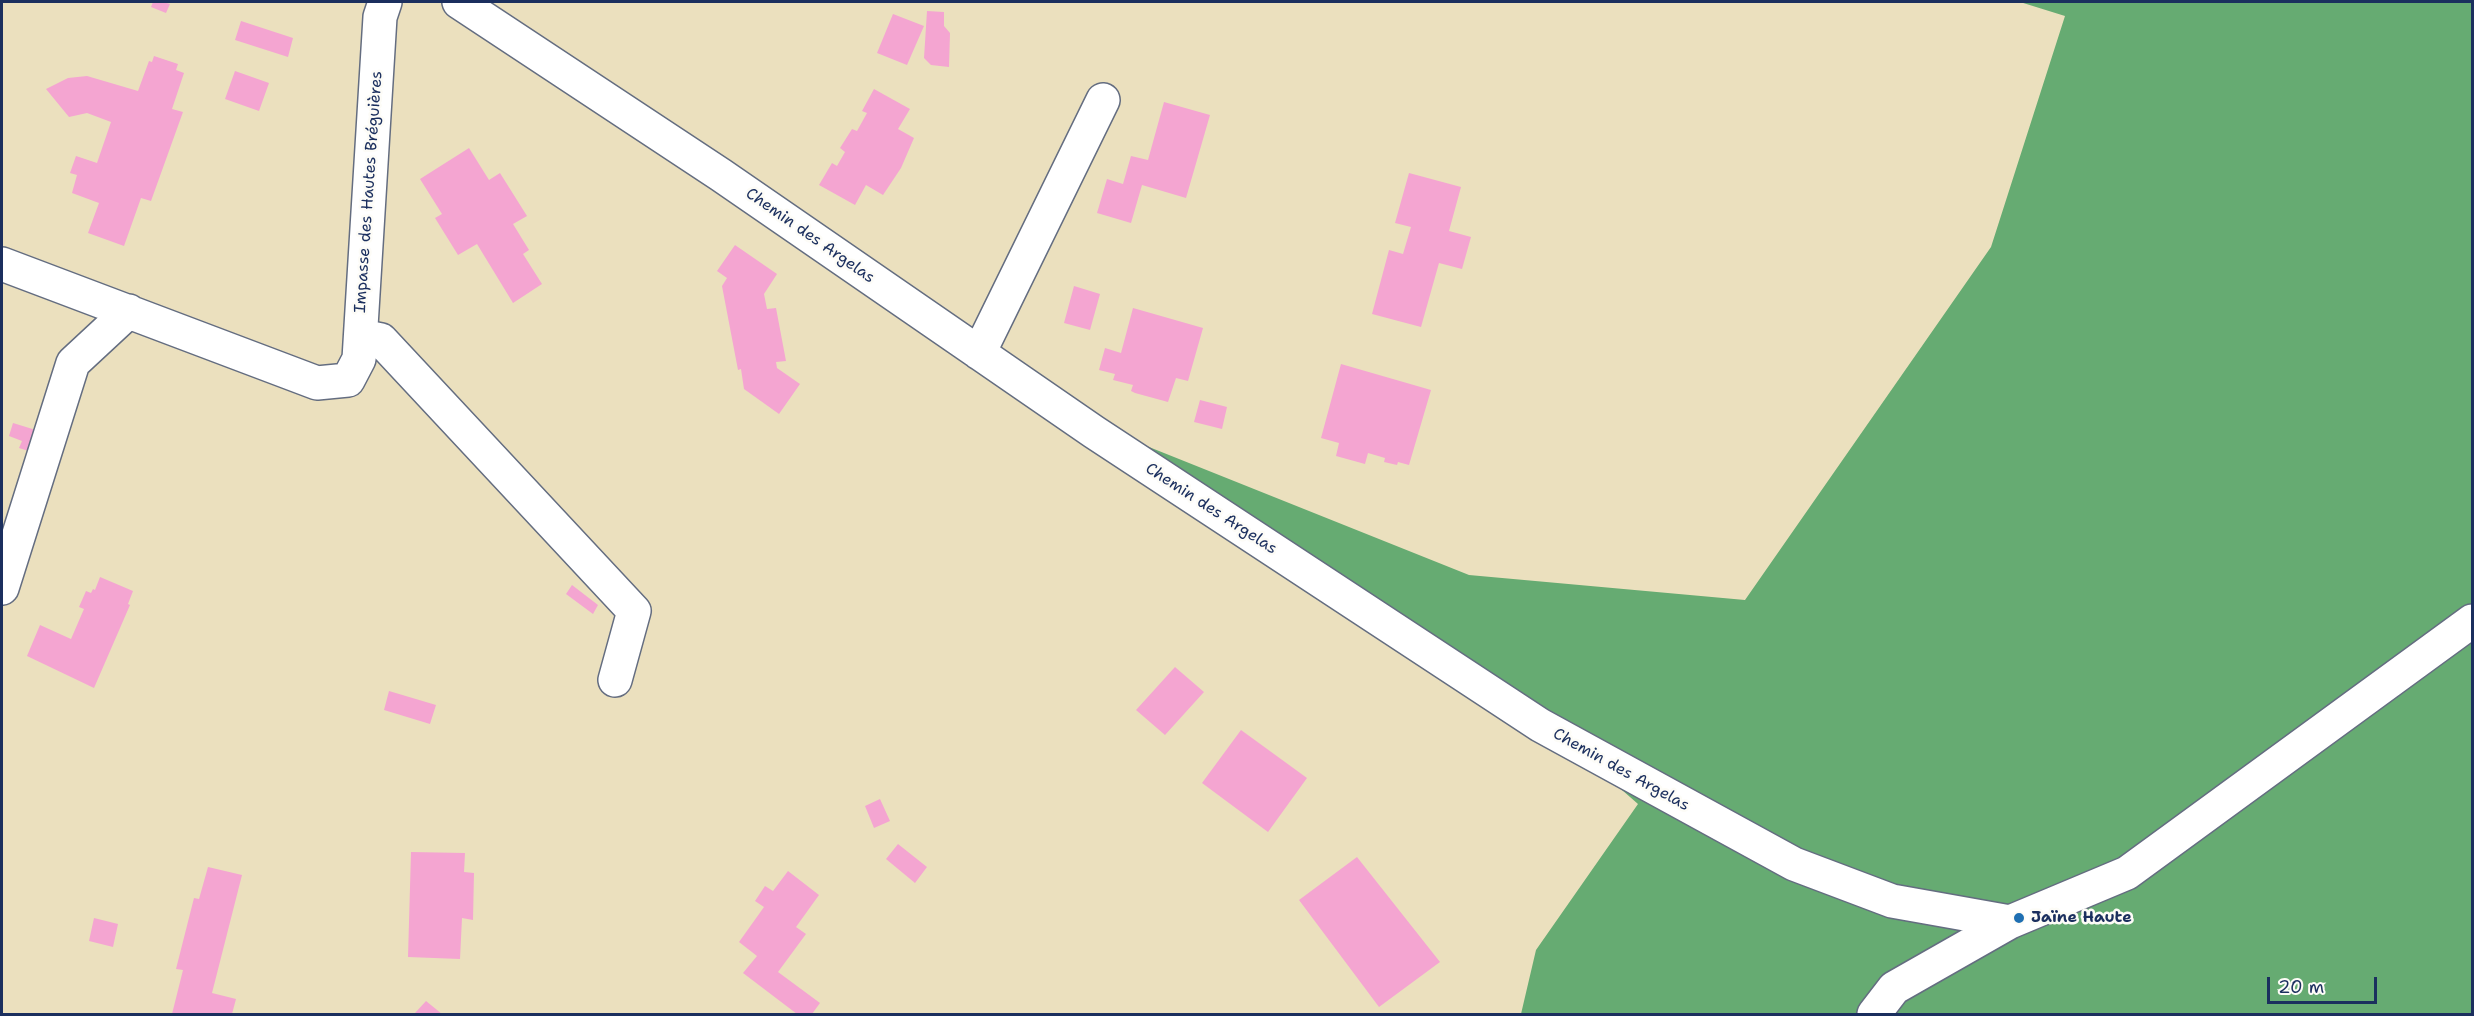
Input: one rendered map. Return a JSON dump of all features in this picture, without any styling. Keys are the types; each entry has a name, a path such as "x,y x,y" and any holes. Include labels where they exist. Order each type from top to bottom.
{"street":[{"name":"Impasse des Hautes Bréguières","path":"129,311 317,383 348,380 359,359 380,17 385,2"},
{"name":"Chemin des Argelas","path":"459,2 721,175 1094,432 1540,725 1794,864 1892,901 2010,922"},
{"path":"979,352 1103,100"},
{"path":"2,264 129,311 73,363 2,588"},
{"path":"360,336 381,340 634,611 615,680"},
{"path":"1874,1014 1894,988 2010,922 2127,873 2472,621"}],"green space":[{"path":"2020,2 2472,2 2472,1014 1521,1014 1536,950 1638,804 1542,720 1039,403 1469,575 1745,600 1991,247 2065,16"}],"building":[{"path":"153,2 170,4 166,13 151,7"},
{"path":"927,11 944,12 944,26 950,33 949,67 931,65 924,58"},
{"path":"893,14 924,26 907,65 877,53"},
{"path":"241,21 293,38 288,57 235,40"},
{"path":"154,56 178,64 176,70 184,73 172,109 183,112 151,201 141,198 124,246 88,233 99,203 72,193 77,175 70,173 76,156 97,163 111,122 87,113 69,117 46,89 68,78 87,76 138,91 149,61 152,62"},
{"path":"235,71 269,83 259,111 225,99"},
{"path":"874,89 910,109 898,129 914,138 901,168 883,195 866,185 855,205 819,185 832,163 837,166 845,152 840,148 852,129 857,131 867,113 862,111"},
{"path":"1164,102 1210,115 1186,198 1142,185 1131,223 1097,213 1107,179 1123,184 1131,156 1148,160"},
{"path":"469,148 489,180 500,173 527,216 513,224 529,250 523,254 542,284 513,303 477,244 458,255 435,218 442,214 420,179"},
{"path":"1409,173 1461,187 1449,231 1471,237 1462,269 1439,263 1421,327 1372,314 1389,250 1403,254 1411,227 1395,223"},
{"path":"735,245 777,274 764,294 767,309 776,308 786,361 776,362 777,368 800,384 779,414 744,389 741,369 738,370 722,286 727,278 717,271"},
{"path":"1074,286 1100,294 1090,330 1064,323"},
{"path":"1133,308 1203,328 1188,381 1176,378 1168,402 1135,393 1131,391 1133,385 1113,380 1115,374 1099,370 1105,348 1121,353"},
{"path":"1341,364 1431,390 1409,465 1384,462 1385,458 1368,453 1365,464 1336,456 1339,443 1321,438"},
{"path":"1200,400 1227,407 1222,429 1194,422"},
{"path":"13,423 39,431 32,452 19,448 22,441 9,436"},
{"path":"100,577 133,591 128,604 130,605 94,688 27,656 40,625 71,639 84,609 79,607 86,591 91,593 93,589 95,590"},
{"path":"572,585 598,605 593,614 566,594"},
{"path":"1175,667 1204,692 1165,735 1136,710"},
{"path":"389,691 436,705 430,724 384,710"},
{"path":"1241,730 1307,778 1268,832 1202,783"},
{"path":"880,799 890,821 874,828 865,806"},
{"path":"898,844 927,867 915,883 886,859"},
{"path":"411,852 465,853 464,872 474,873 473,920 462,918 460,959 408,957"},
{"path":"1357,857 1440,962 1379,1007 1299,900"},
{"path":"208,867 242,875 212,993 236,999 232,1014 172,1014 183,970 176,969 194,898 199,899"},
{"path":"788,871 819,895 796,927 806,934 778,972 820,1003 812,1014 797,1014 743,973 757,956 739,942 764,907 755,901 765,886 773,891"},
{"path":"94,918 118,924 113,947 89,941"},
{"path":"426,1001 442,1014 415,1013"}],"place":[{"name":"Jaïne Haute","path":"2019,918"}]}
